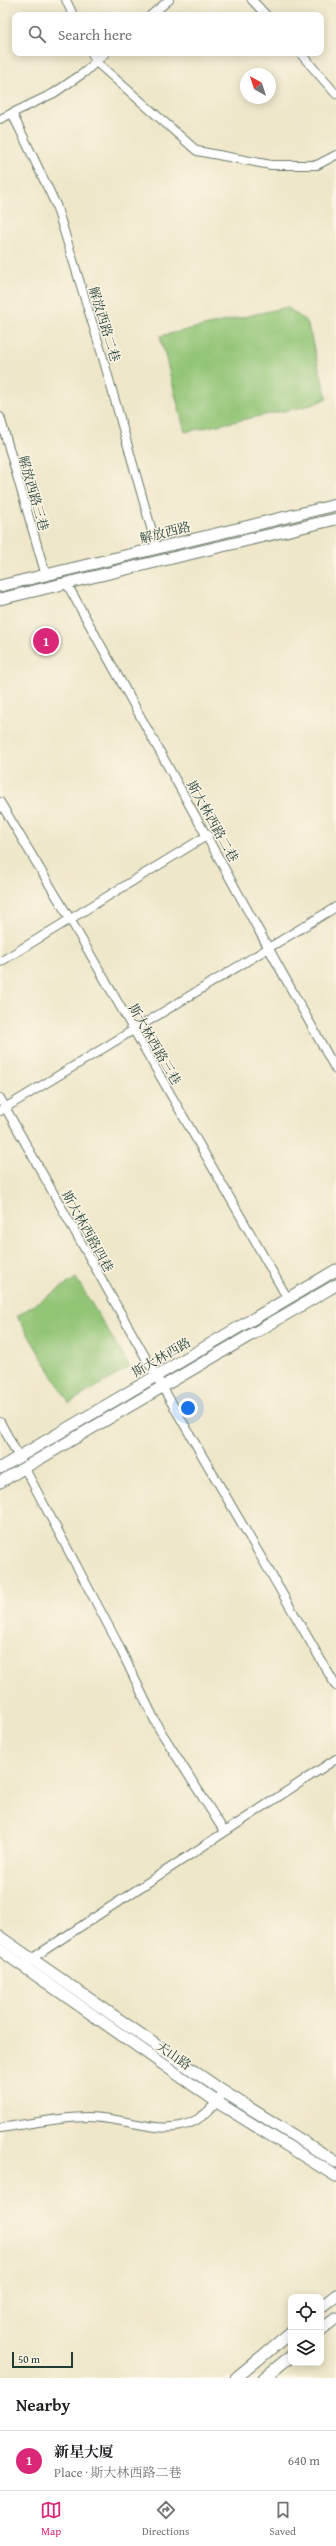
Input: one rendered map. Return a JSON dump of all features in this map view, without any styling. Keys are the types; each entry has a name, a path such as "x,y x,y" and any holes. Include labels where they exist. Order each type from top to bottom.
{"main road":[{"name":"解放西路","path":"0,586 157,549 336,504"},
{"name":"解放西路","path":"0,599 336,519"},
{"name":"斯大林西路","path":"159,1381 336,1270"},
{"name":"斯大林西路","path":"0,1482 21,1462 159,1381 336,1284"},
{"name":"斯大林西路","path":"0,1468 21,1462"},
{"name":"天山路","path":"0,1937 224,2092 336,2162"},
{"name":"天山路","path":"0,1950 217,2102 336,2176"},
{"path":"324,2304 336,2294"},
{"path":"324,2328 336,2318"},
{"path":"236,2378 288,2335"},
{"path":"264,2378 288,2358"}],"street":[{"path":"66,0 72,12"},
{"path":"155,12 169,0"},
{"path":"252,0 263,12"},
{"path":"303,56 336,94"},
{"path":"0,119 54,93 85,72 93,57 197,151 271,165 316,165 336,156"},
{"name":"解放西路二巷","path":"12,113 56,205 101,351 157,549"},
{"name":"解放西路三巷","path":"0,417 46,576"},
{"name":"斯大林西路二巷","path":"67,584 208,835 268,948 336,1070"},
{"name":"斯大林西路三巷","path":"0,802 70,919 288,1299"},
{"path":"0,962 208,835"},
{"path":"3,1110 134,1032 336,907"},
{"name":"斯大林西路四巷","path":"0,1098 3,1110 336,1686"},
{"path":"0,1422 116,1640 158,1727 224,1831"},
{"path":"24,1967 30,1958 336,1759"},
{"path":"0,2128 87,2117 115,2119 160,2129 173,2128 192,2122 217,2102 224,2092"}],"green space":[{"path":"287,307 307,322 327,398 312,405 185,432 160,336"},
{"path":"76,1278 130,1367 69,1403 17,1316"}],"place":[{"name":"新星大厦","path":"46,641"}]}
